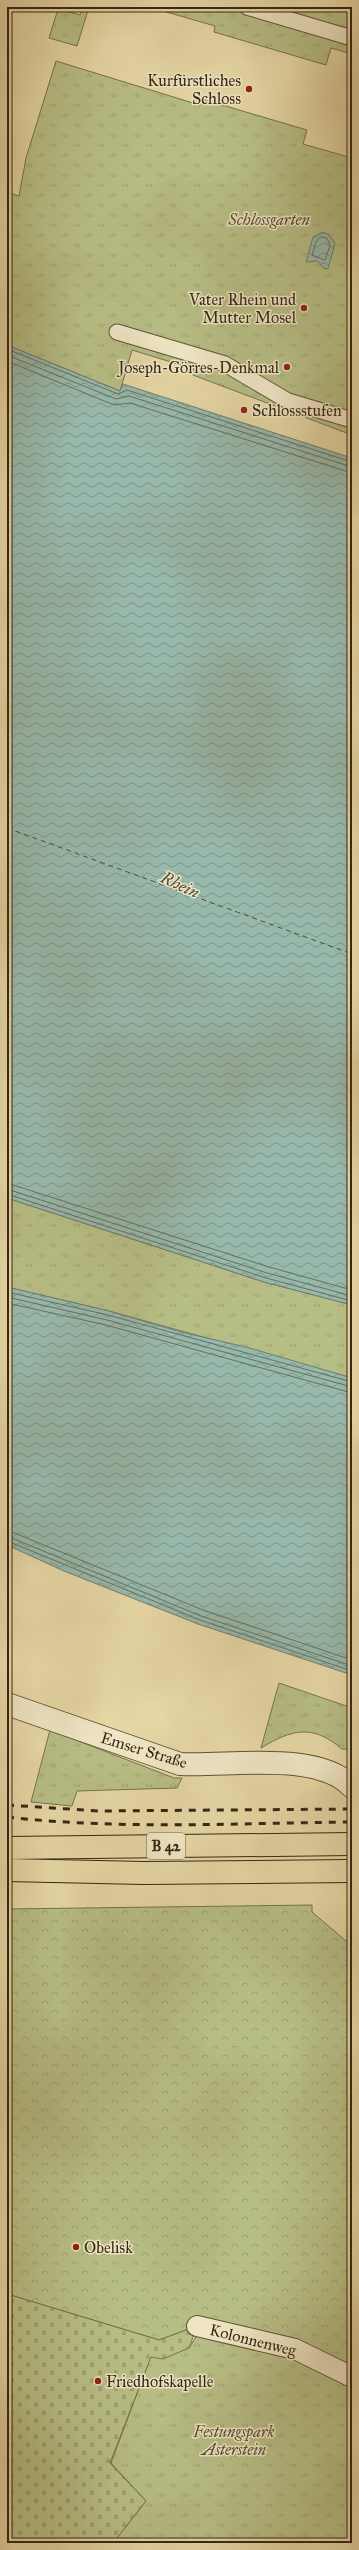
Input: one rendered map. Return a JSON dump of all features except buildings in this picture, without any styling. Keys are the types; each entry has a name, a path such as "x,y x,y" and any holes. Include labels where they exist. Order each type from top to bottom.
{"highway":[{"name":"B 42","path":"7,1848 352,1844"},
{"name":"B 42","path":"7,1870 112,1873 352,1871"}],"street":[{"path":"247,7 352,38"},
{"path":"117,332 225,364 288,401 352,420"},
{"name":"Emser Straße","path":"7,1704 180,1764 210,1766 282,1763 312,1766 330,1771 352,1787"},
{"name":"Kolonnenweg","path":"197,2326 295,2349 352,2377"}],"green space":[{"path":"83,7 89,7 77,46 49,38 58,9 80,15"},
{"path":"149,7 352,7 352,54 331,48 326,65 214,32 215,26"},
{"name":"Schlossgarten","path":"56,61 193,103 195,97 307,130 303,144 352,158 352,435 193,375 194,369 132,350 120,391 7,345 7,192 19,196 26,158"},
{"path":"7,1198 264,1282 352,1305 352,1378 109,1311 7,1287"},
{"path":"279,1683 352,1708 352,1749 342,1749 321,1736 302,1732 293,1733 261,1748"},
{"path":"50,1730 174,1778 182,1778 177,1788 77,1791 72,1806 31,1802"},
{"path":"312,1905 312,1912 352,1946 352,2366 344,2362 295,2349 197,2326 159,2340 7,2294 7,1909"},
{"path":"7,2294 159,2340 197,2326 189,2348 163,2359 151,2357 110,2463 146,2501 113,2543 7,2543"},
{"name":"Festungspark Asterstein","path":"201,2329 352,2377 352,2543 113,2543 146,2501 111,2463 151,2356 189,2348"}],"water":[{"path":"323,232 329,235 335,243 328,269 323,268 318,261 306,262 313,237"},
{"name":"Rhein","path":"7,345 120,391 123,384 352,458 352,1305 264,1282 7,1198"},
{"path":"7,1287 109,1311 181,1332 246,1347 352,1378 352,1675 198,1624 64,1571 7,1545"}],"ferry route":[{"path":"7,828 352,954"}],"railway":[{"path":"7,1805 99,1811 352,1809"},
{"path":"7,1817 50,1821 136,1825 352,1822"}],"place":[{"name":"Kurfürstliches Schloss","path":"249,89"},
{"name":"Vater Rhein und Mutter Mosel","path":"304,308"},
{"name":"Joseph-Görres-Denkmal","path":"287,367"},
{"name":"Schlossstufen","path":"244,410"},
{"name":"Obelisk","path":"76,2247"},
{"name":"Friedhofskapelle","path":"98,2381"}]}
